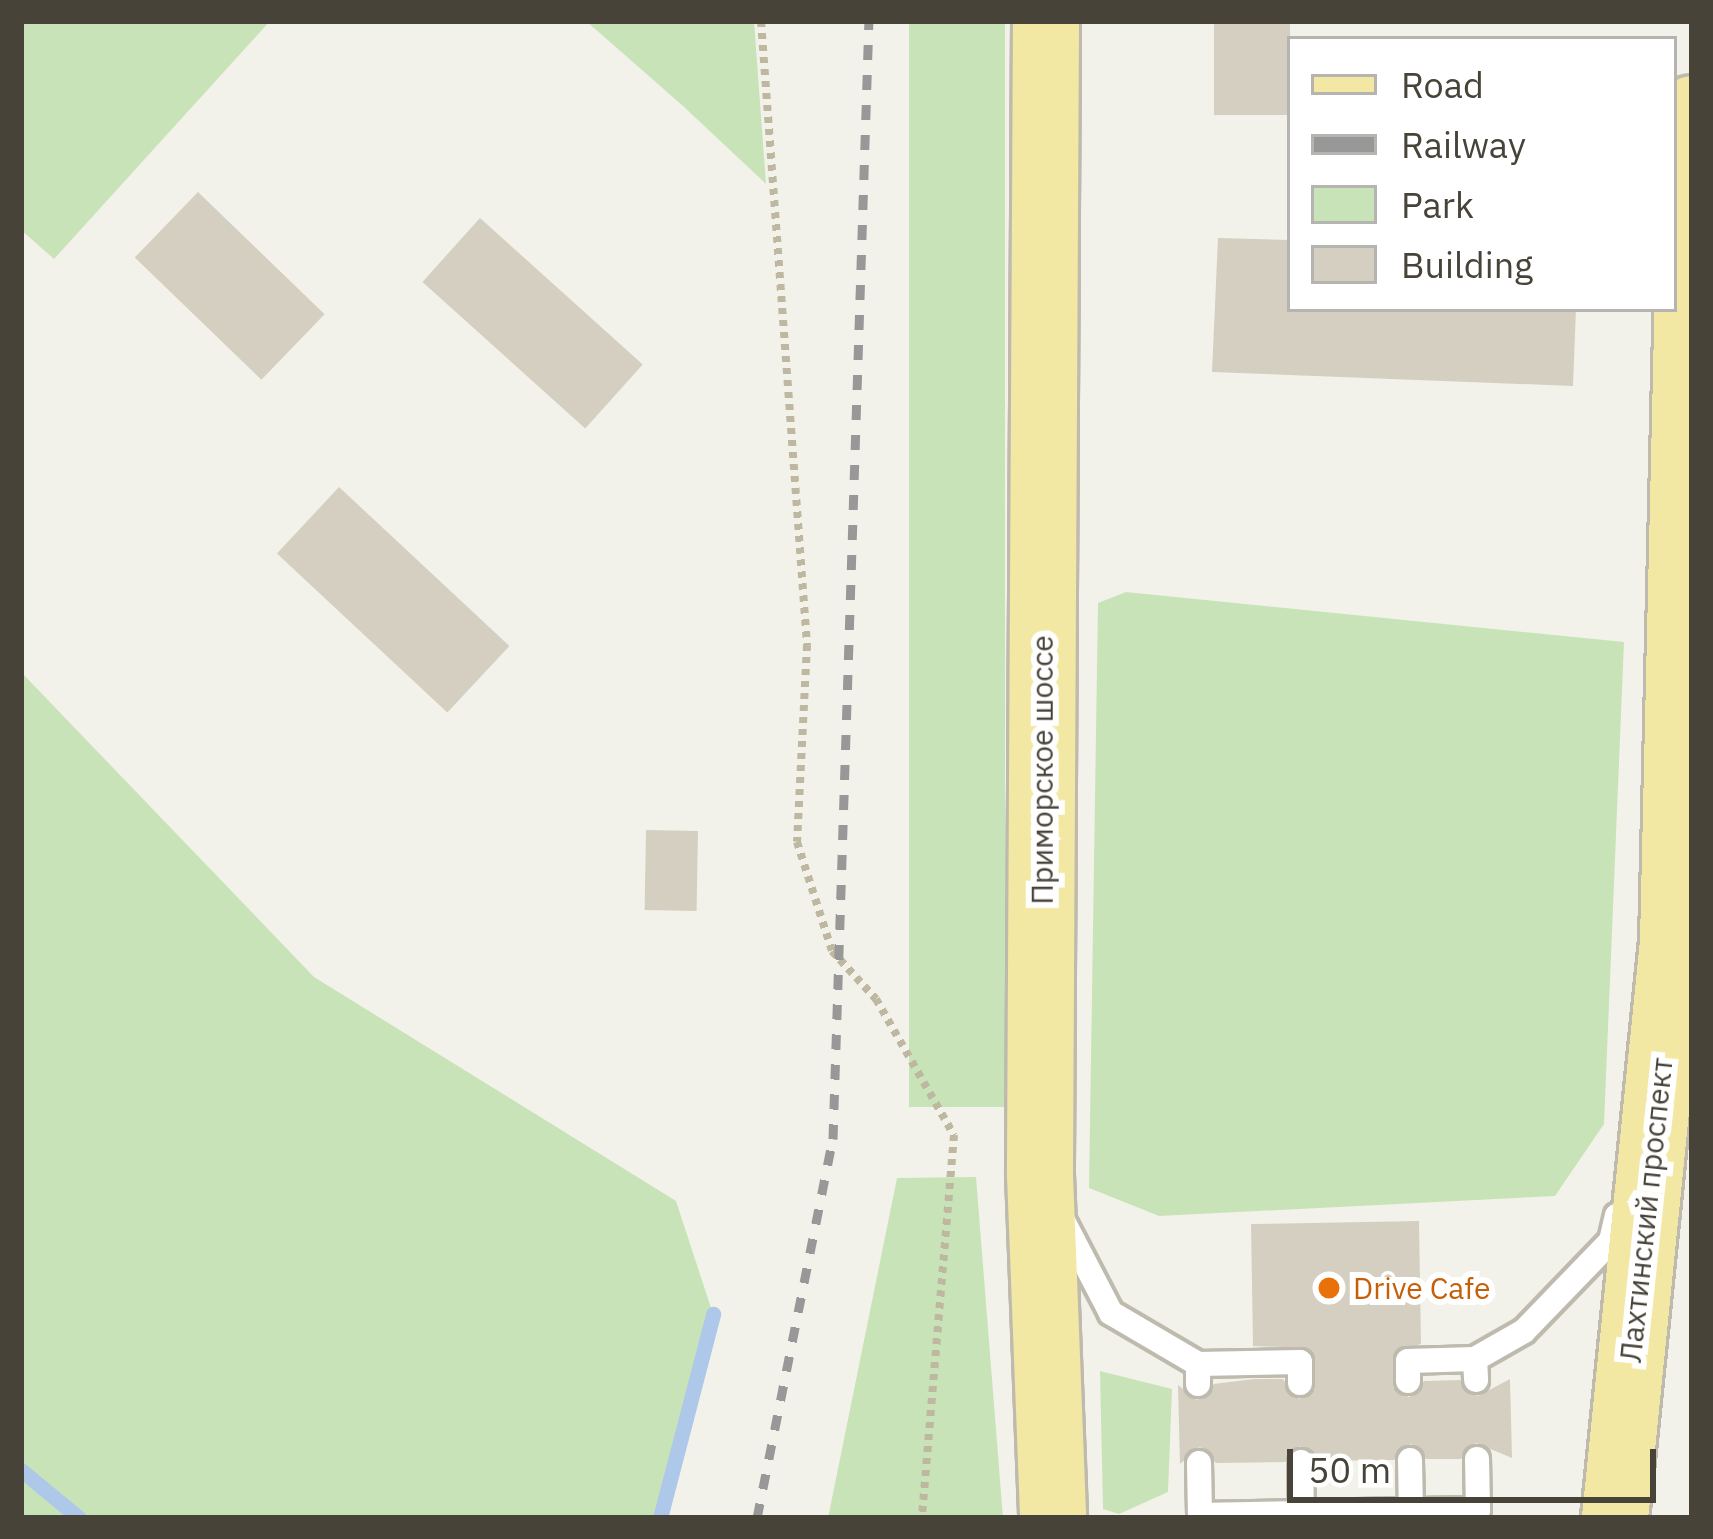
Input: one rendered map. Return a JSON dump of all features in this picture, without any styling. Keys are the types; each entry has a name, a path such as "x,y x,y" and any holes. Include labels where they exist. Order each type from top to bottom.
{"main road":[{"name":"Приморское шоссе","path":"1046,21 1040,1175 1053,1518"},
{"name":"Лахтинский проспект","path":"1616,1518 1673,942 1692,110"}],"lane":[{"path":"1408,1381 1408,1360 1476,1370 1524,1331 1611,1241 1673,942"},
{"path":"1040,1175 1111,1313 1198,1374 1300,1362 1300,1383"},
{"path":"1199,1463 1193,1516 1481,1514 1477,1459"},
{"path":"1410,1460 1411,1511"},
{"path":"1301,1462 1302,1513"}],"path":[{"path":"761,21 806,622 797,842 832,951 876,1000 954,1135 922,1518"}],"green space":[{"path":"21,21 270,21 54,259 21,230"},
{"path":"586,21 754,21 766,184 683,106"},
{"path":"909,21 1005,21 1005,1107 909,1107"},
{"path":"1126,592 1624,642 1604,1124 1555,1196 1159,1216 1089,1188 1098,603"},
{"path":"21,672 314,977 676,1201 713,1314 660,1518 21,1518"},
{"path":"976,1177 1003,1518 828,1518 897,1178"},
{"path":"1100,1371 1172,1389 1168,1492 1119,1514 1103,1509"}],"building":[{"path":"1214,21 1290,21 1287,115 1214,115"},
{"path":"198,192 325,314 261,380 135,257"},
{"path":"480,218 643,365 585,428 422,282"},
{"path":"1218,238 1287,240 1287,312 1576,312 1573,386 1212,372"},
{"path":"339,487 509,646 447,712 277,554"},
{"path":"646,830 698,831 697,911 645,910"},
{"path":"1419,1221 1421,1344 1394,1352 1393,1388 1409,1397 1424,1381 1460,1380 1478,1396 1510,1379 1512,1458 1476,1443 1461,1459 1426,1459 1411,1444 1394,1460 1317,1461 1300,1446 1285,1462 1216,1463 1200,1447 1180,1464 1178,1385 1197,1400 1214,1384 1254,1379 1283,1379 1299,1399 1315,1390 1309,1348 1253,1346 1251,1224"}],"waterway":[{"path":"660,1518 713,1314"},
{"path":"21,1470 79,1518"}],"railway":[{"path":"757,1518 833,1139 869,21"}],"place":[{"name":"Drive Cafe","path":"1329,1288"}]}
